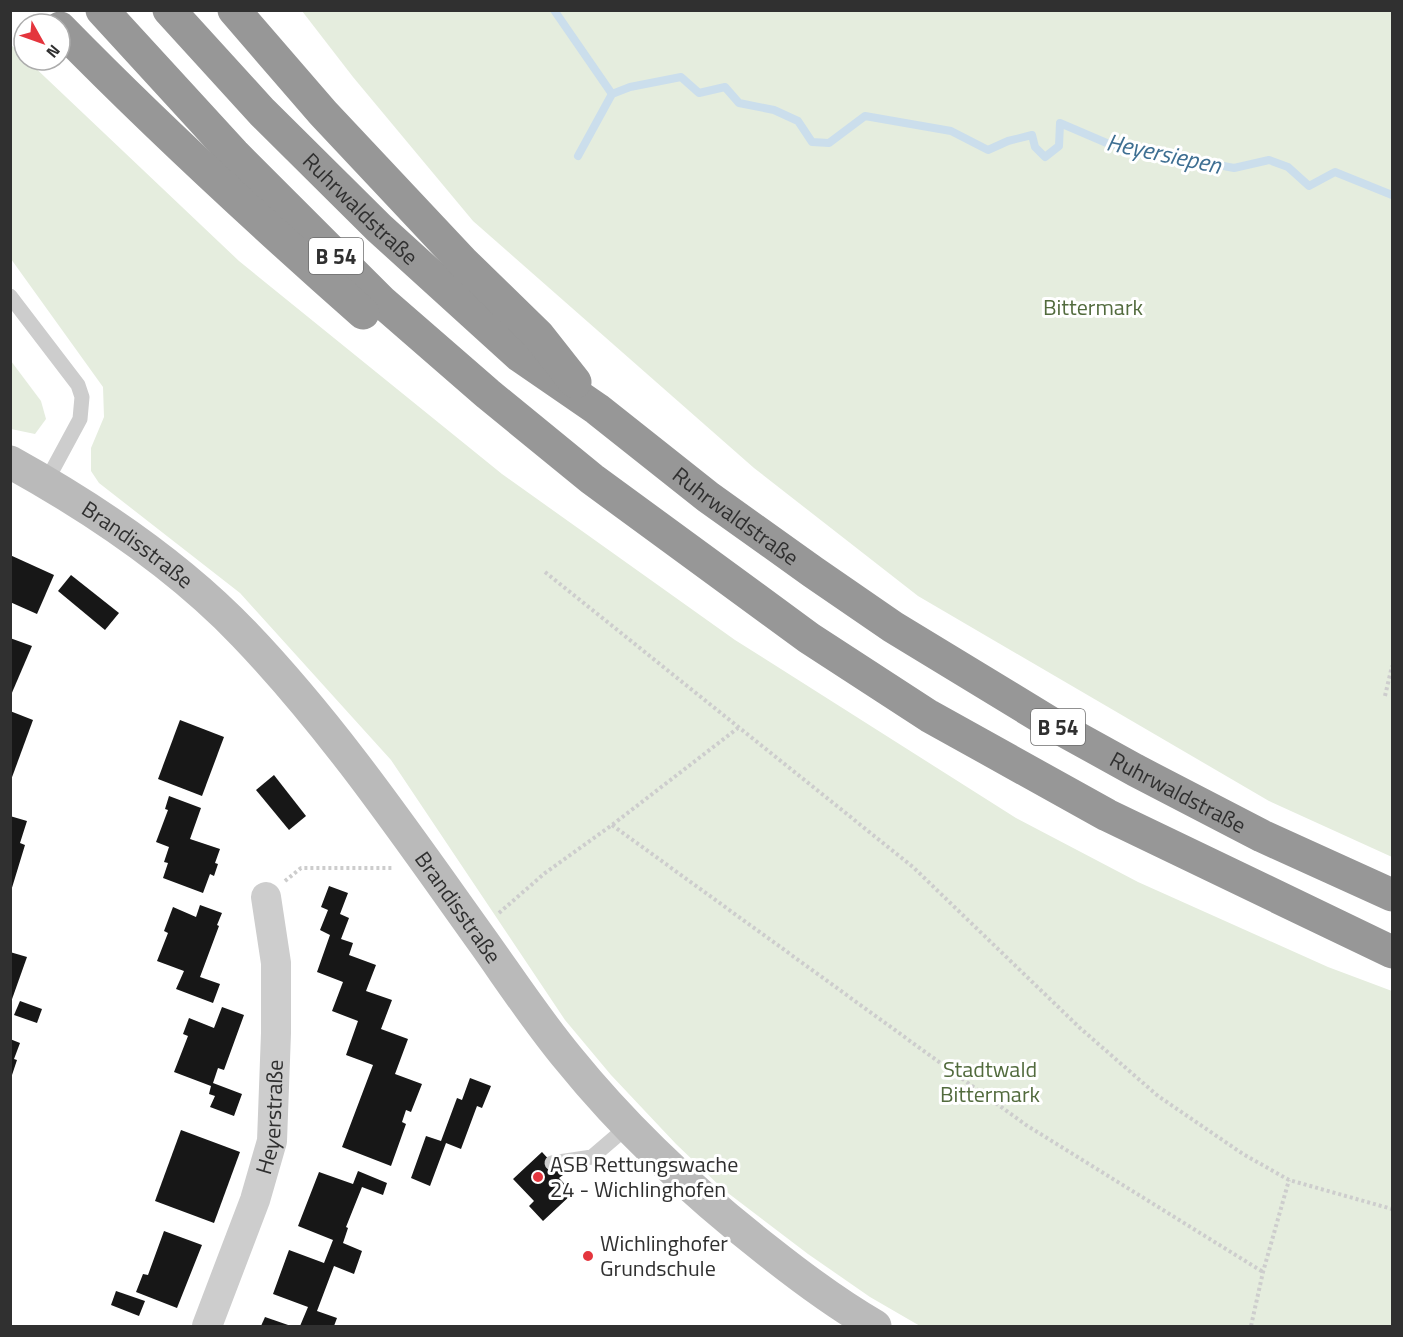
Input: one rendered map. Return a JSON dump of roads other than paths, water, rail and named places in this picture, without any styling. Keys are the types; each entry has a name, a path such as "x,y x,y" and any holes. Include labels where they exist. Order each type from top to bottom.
{"highway":[{"name":"B 54","path":"102,10 234,154 381,302 592,479 809,638 929,716 1107,815 1392,952"},
{"name":"Ruhrwaldstraße","path":"170,10 262,111 378,228 520,356 597,409 708,497 893,627 1059,728 1262,836 1392,895"},
{"path":"234,10 323,113 455,254 538,335 597,409"},
{"path":"72,40 210,175 477,413 592,479"}],"street":[{"name":"Brandisstraße","path":"10,462 107,521 191,585 243,632 304,699 422,857 566,1057 627,1127 737,1227 799,1275 875,1326"},
{"name":"Heyerstraße","path":"207,1326 255,1200 272,1142 276,963 266,897"}],"lane":[{"path":"10,296 78,385 82,397 83,407 80,419 46,482"},
{"path":"552,1163 592,1157 627,1127"}],"waterway":[{"name":"Heyersiepen","path":"554,10 612,94"},
{"name":"Heyersiepen","path":"578,156 612,94 630,87 681,77 699,93 725,87 739,103 774,110 798,121 812,142 829,143 865,116 951,131 988,150 1008,141 1032,135 1035,147 1045,157 1059,146 1060,123 1109,144 1234,168 1269,160 1288,167 1309,186 1335,172 1392,195"}],"place":[{"name":"ASB Rettungswache 24 - Wichlinghofen","path":"538,1177"},
{"name":"Wichlinghofer Grundschule","path":"588,1256"}],"park label":[{"name":"Bittermark","path":"1093,307"},
{"name":"Stadtwald Bittermark","path":"990,1082"}]}
